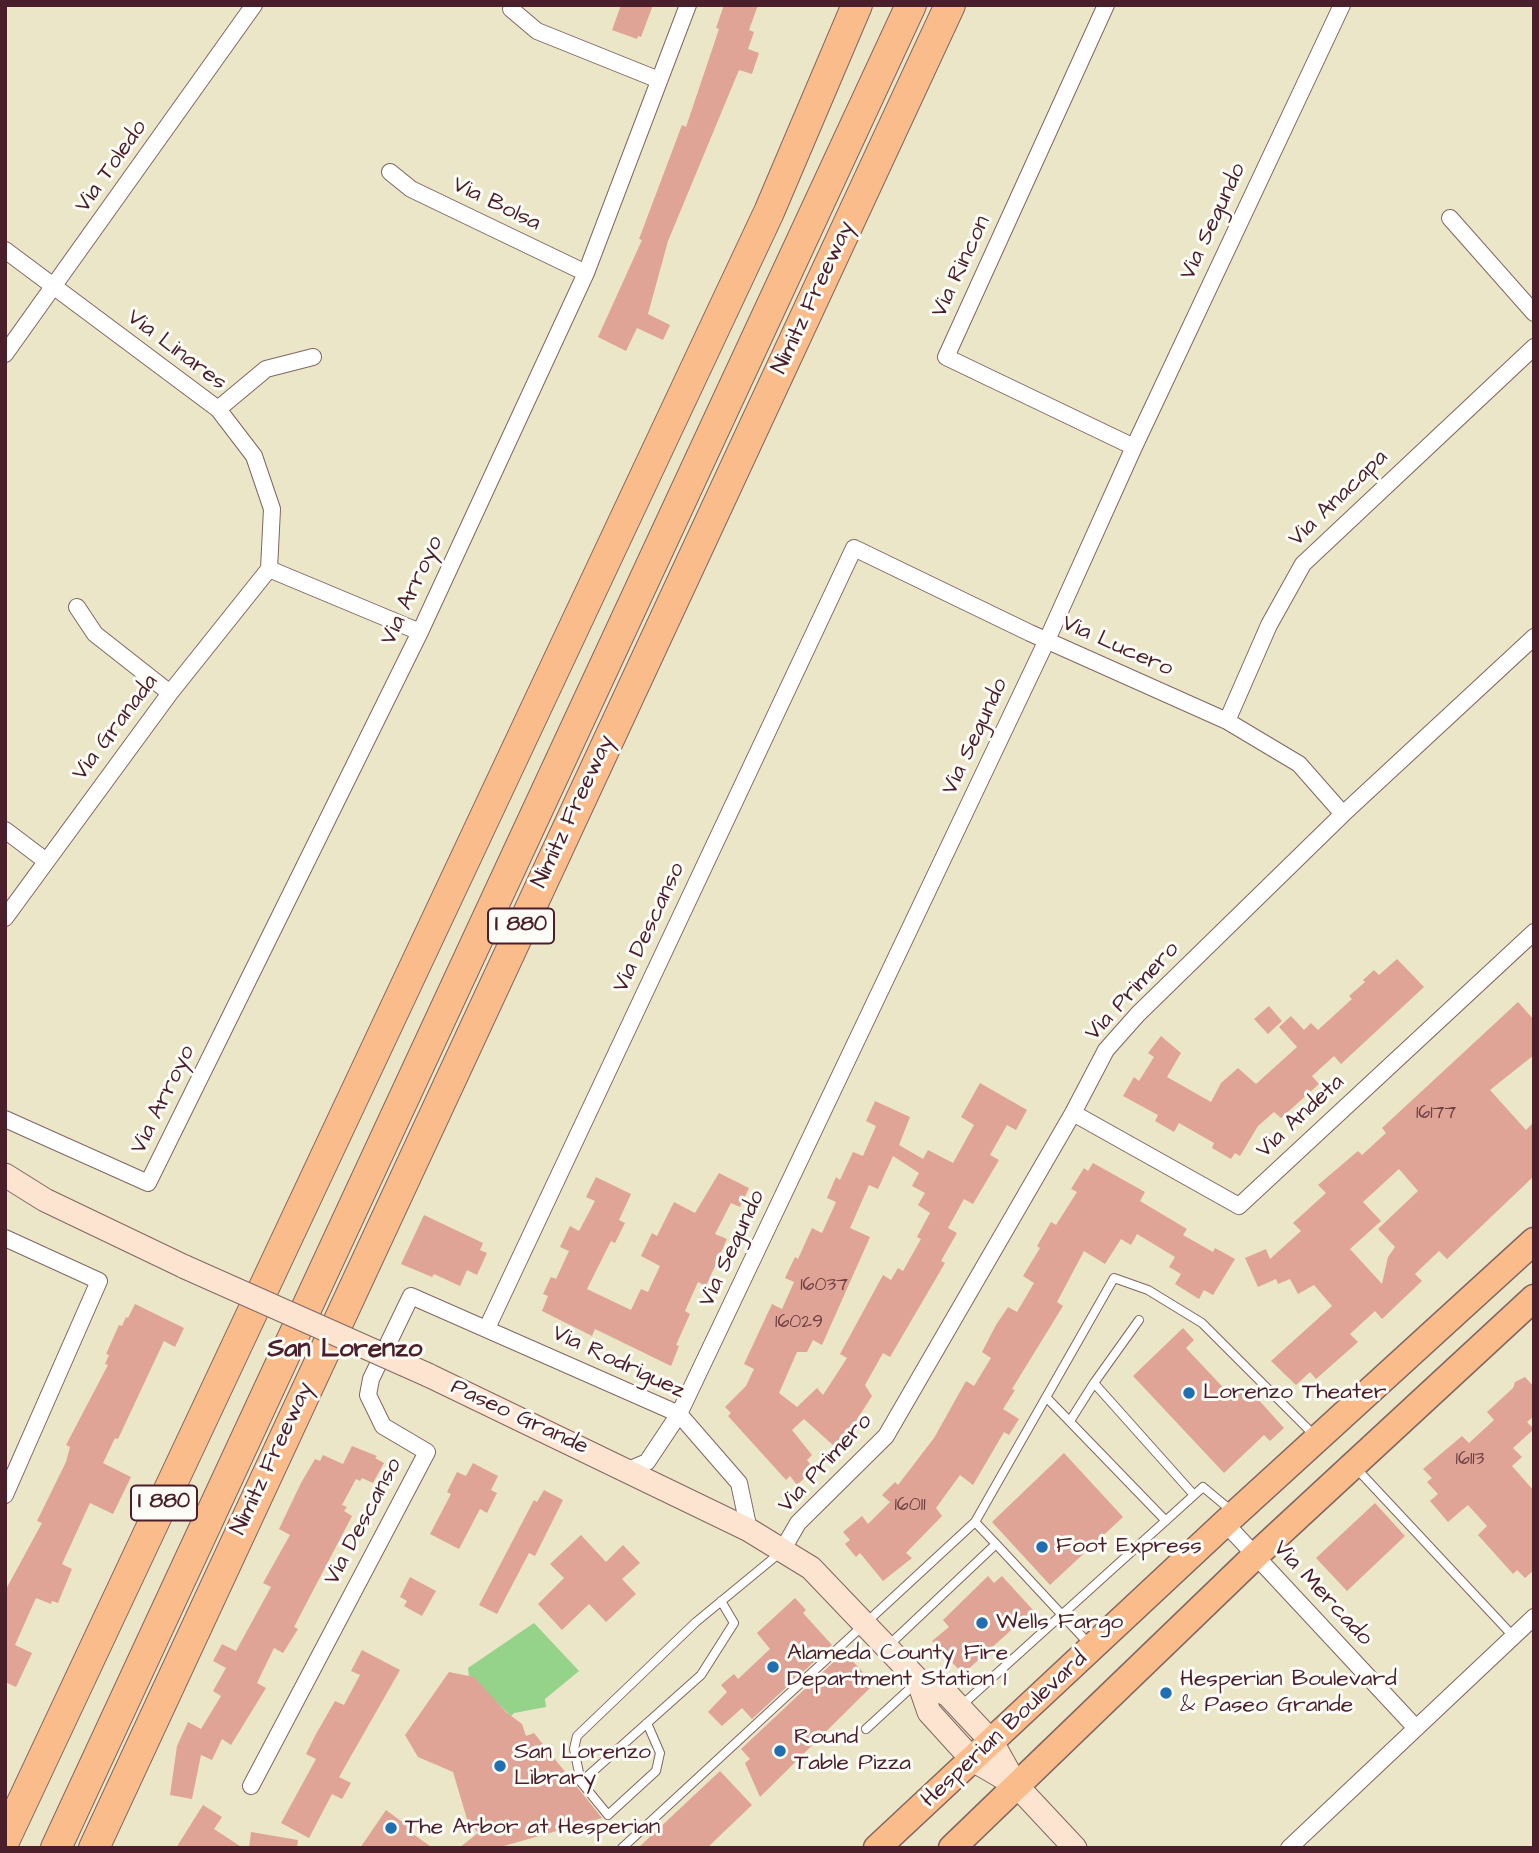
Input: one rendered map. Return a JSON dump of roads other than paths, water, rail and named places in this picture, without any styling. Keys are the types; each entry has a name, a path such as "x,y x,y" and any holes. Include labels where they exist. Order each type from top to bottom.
{"highway":[{"name":"I 880","path":"5,1839 763,225 857,5"},
{"name":"I 880","path":"56,1848 911,5"},
{"name":"Nimitz Freeway","path":"94,1848 950,5"}],"main road":[{"name":"Hesperian Boulevard","path":"877,1848 1230,1518 1534,1241"},
{"name":"Hesperian Boulevard","path":"952,1848 1255,1556 1534,1298"}],"street":[{"name":"Via Toledo","path":"5,354 54,289 254,5"},
{"name":"Via Arroyo","path":"5,1119 148,1183 420,632 586,273 688,5"},
{"name":"Via Rincon","path":"1106,5 946,357 1134,447"},
{"name":"Via Segundo","path":"628,1470 647,1462 679,1414 1048,640 1134,447 1342,5"},
{"path":"511,9 537,30 659,80"},
{"name":"Via Bolsa","path":"390,172 411,189 586,273"},
{"path":"1450,218 1534,313"},
{"name":"Via Linares","path":"5,250 218,409 254,456 272,509 269,569"},
{"name":"Via Anacapa","path":"1227,721 1269,625 1303,564 1534,347"},
{"path":"218,409 266,369 313,357"},
{"name":"Via Lucero","path":"854,548 1227,721 1299,764 1343,814"},
{"name":"Via Descanso","path":"487,1328 854,548"},
{"path":"269,569 420,632"},
{"name":"Via Granada","path":"5,918 170,693 269,569"},
{"path":"77,607 95,634 170,693"},
{"name":"Via Primero","path":"783,1549 798,1523 886,1436 1073,1113 1106,1050 1138,1014 1343,814 1534,637"},
{"path":"5,830 46,861"},
{"name":"Via Andeta","path":"1073,1113 1239,1206 1534,932"},
{"name":"Paseo Grande","path":"5,1175 45,1200 185,1267 428,1375 628,1470 783,1549 811,1568 918,1681 948,1695 960,1707 983,1751"},
{"path":"5,1238 99,1281 5,1495"},
{"name":"Via Descanso","path":"251,1786 427,1452 383,1426 368,1395 372,1379 411,1296"},
{"name":"Via Rodriguez","path":"411,1296 679,1414 739,1483 749,1530"},
{"name":"Via Mercado","path":"1230,1518 1255,1556 1415,1727"},
{"path":"1289,1848 1534,1618"},
{"name":"Paseo Grande","path":"918,1681 929,1712 983,1751 1075,1848"}],"lane":[{"path":"622,1848 975,1522 1114,1278 1148,1290 1202,1323 1318,1439"},
{"path":"1070,1421 1139,1320"},
{"path":"1094,1383 1194,1495"},
{"path":"1045,1398 1166,1521"},
{"path":"1353,1465 1513,1636"},
{"path":"960,1707 1203,1486 1230,1518"},
{"path":"975,1522 1094,1648"},
{"path":"887,1647 996,1544"},
{"path":"647,1723 660,1753 656,1771 608,1815 581,1782 574,1749 578,1737 721,1601 783,1549"},
{"path":"581,1782 701,1675 734,1623 721,1601"},
{"path":"866,1729 918,1681"}],"place":[{"name":"Lorenzo Theater","path":"1189,1393"},
{"name":"Foot Express","path":"1042,1547"},
{"name":"Wells Fargo","path":"982,1623"},
{"name":"Alameda County Fire Department Station 1","path":"773,1667"},
{"name":"Hesperian Boulevard & Paseo Grande","path":"1166,1693"},
{"name":"Round Table Pizza","path":"780,1751"},
{"name":"San Lorenzo Library","path":"500,1766"},
{"name":"The Arbor at Hesperian","path":"391,1828"}],"district":[{"name":"San Lorenzo","path":"345,1351"}]}
